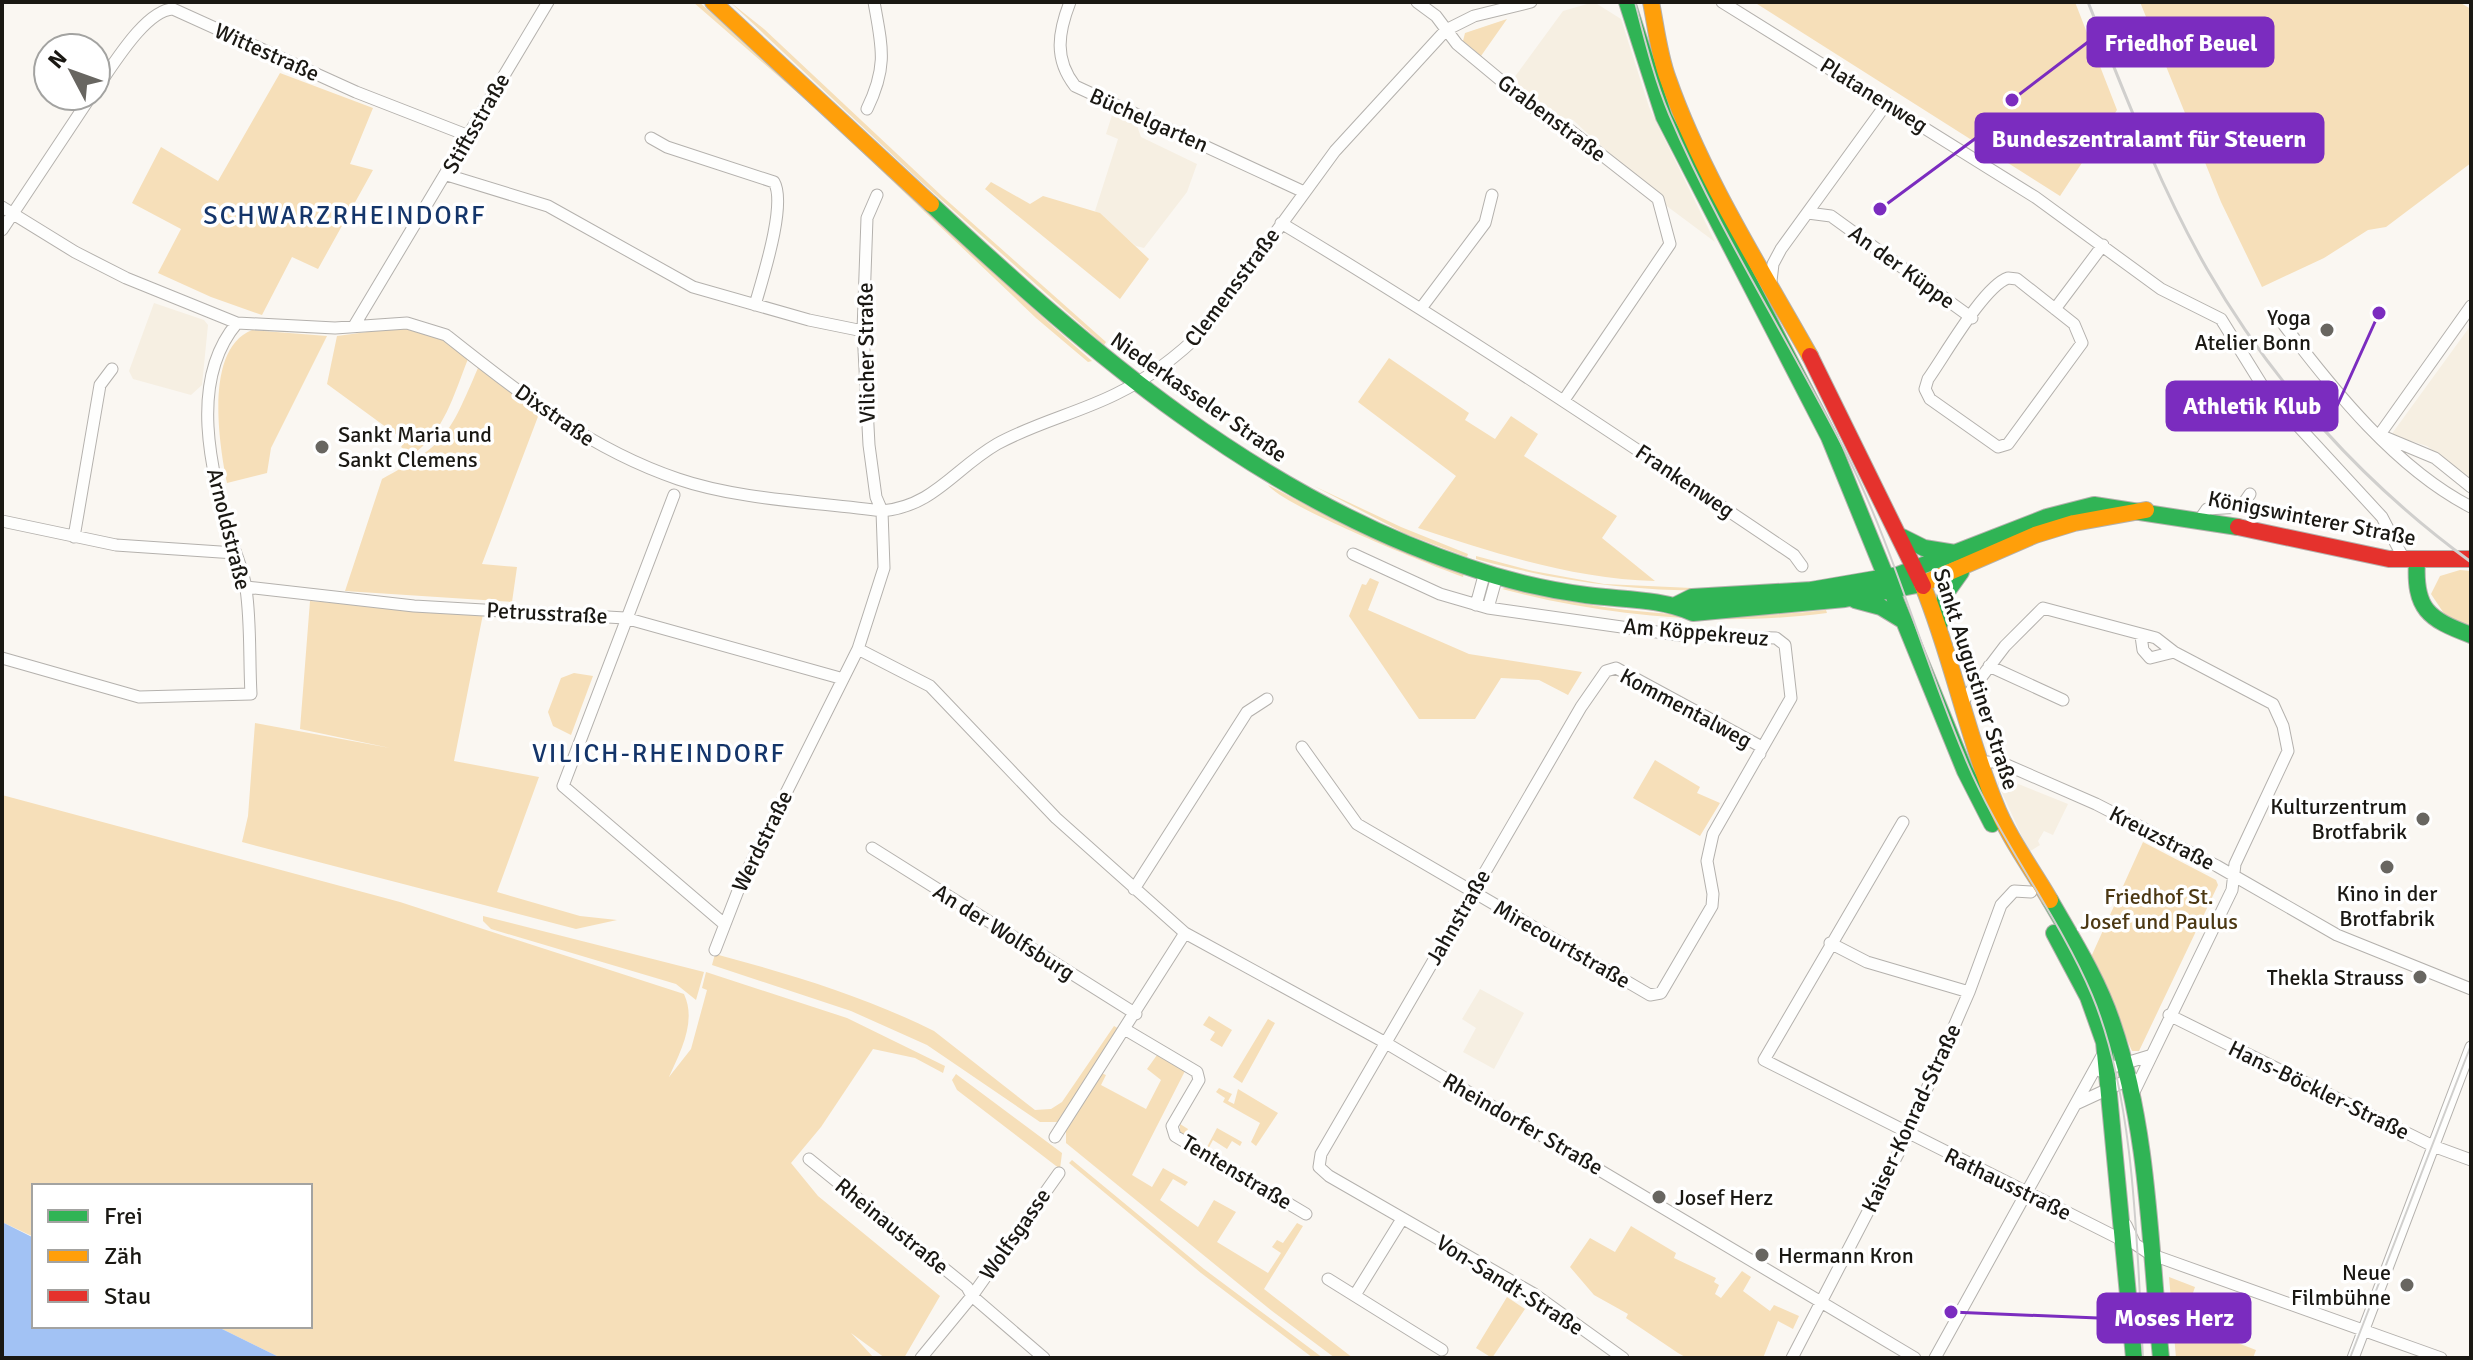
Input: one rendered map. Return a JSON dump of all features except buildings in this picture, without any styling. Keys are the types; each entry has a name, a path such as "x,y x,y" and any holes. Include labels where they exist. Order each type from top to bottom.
{"main road":[{"name":"Niederkasseler Straße","path":"713,2 1003,271 1135,384 1240,457 1375,531 1491,574 1584,595 1676,605 1692,597 1846,592 1890,584"},
{"name":"Sankt Augustiner Straße","path":"1627,2 1664,117 1829,437 1965,771 2088,997 2105,1048 2102,1071 2111,1088 2134,1358"},
{"name":"Sankt Augustiner Straße","path":"1651,2 1667,77 1680,109 1750,249 1828,388 1921,577 1939,625 1979,762 2002,819 2084,959 2113,1024 2133,1078 2161,1358"},
{"name":"Königswinterer Straße","path":"1890,584 1921,577 2068,511 2094,505 2200,519 2411,561 2471,559"},
{"path":"1902,537 1962,561 1946,593 1939,625"},
{"path":"1874,545 1868,566 1846,592 1904,621"},
{"path":"2411,561 2420,605 2441,624 2471,635"}],"street":[{"name":"Stiftsstraße","path":"354,326 548,2"},
{"path":"867,109 881,81 882,67 874,2"},
{"name":"Büchelgarten","path":"1070,2 1058,44 1065,73 1075,86 1304,192"},
{"name":"Grabenstraße","path":"1417,2 1436,16 1457,44 1552,123 1570,130 1658,199 1670,244 1564,400"},
{"name":"Clemensstraße","path":"882,511 917,505 998,443 1135,384 1181,353 1205,329 1335,151 1446,30 1474,16 1531,2"},
{"name":"Platanenweg","path":"1722,2 1887,103 2103,245 2161,289 2221,319 2258,381 2291,422 2303,430 2382,517 2411,561"},
{"name":"Wittestraße","path":"112,68 151,18 163,10 173,9 356,92 469,136"},
{"path":"1770,283 1773,264 1781,249 1887,103"},
{"path":"2,230 7,210 79,112"},
{"path":"651,138 667,147 774,182 779,190 766,268 755,305"},
{"path":"462,147 461,171 488,188"},
{"path":"447,175 548,206 693,287 863,331"},
{"name":"An der Küppe","path":"1822,192 1831,216"},
{"name":"Vilicher Straße","path":"877,195 867,218 863,331 869,445 876,497 882,511"},
{"path":"1422,307 1485,223 1492,195"},
{"path":"7,210 126,278 237,323"},
{"name":"An der Küppe","path":"1808,213 1831,216 1972,318"},
{"name":"Frankenweg","path":"1281,223 1422,307 1564,400 1794,555 1802,566"},
{"path":"2055,309 2103,245"},
{"path":"1750,249 1769,255 1781,249"},
{"path":"2017,279 2055,309 2074,324 2081,333 2082,343 2008,444 1994,446 1930,399 1925,389 1928,379 1999,281 2017,279"},
{"path":"2380,434 2471,306"},
{"name":"Dixstraße","path":"237,323 354,326 407,323 446,335 572,431 679,480 762,496 882,511"},
{"name":"Arnoldstraße","path":"2,658 139,697 251,694 246,587 215,485 208,404 212,373 223,339 237,323"},
{"path":"2284,325 2326,378 2380,434 2439,488 2471,507"},
{"path":"74,537 100,385 112,369"},
{"path":"2380,434 2435,458 2471,487"},
{"path":"2200,519 2207,509 2241,507 2250,494"},
{"path":"674,495 563,786 723,923"},
{"path":"858,649 884,568 882,511"},
{"path":"2,521 74,537 174,552 235,553"},
{"name":"Am Köppekreuz","path":"1353,554 1440,594 1482,606 1678,635 1782,640 1791,698 1760,754"},
{"path":"1482,606 1491,574"},
{"name":"Petrusstraße","path":"246,587 414,606 625,618 840,678"},
{"path":"1960,704 1989,666 2043,608 2163,641 2174,652 2273,704 2283,726 2288,751 2285,762 2235,864 2232,890 2149,1056 2133,1078 2078,1103"},
{"path":"2141,636 2143,650 2150,658 2174,652"},
{"name":"Werdstraße","path":"715,950 723,923 840,678 858,649"},
{"name":"Rheindorfer Straße","path":"858,649 930,686 977,738 1134,889 1185,933 1386,1043 1915,1358"},
{"path":"1989,666 2063,700"},
{"name":"Kommentalweg","path":"1606,671 1616,668 1733,729 1760,746 1760,754"},
{"name":"Jahnstraße","path":"1319,1167 1321,1154 1472,892 1606,671"},
{"path":"1134,889 1247,712 1267,699"},
{"name":"Mirecourtstraße","path":"1302,747 1357,824 1650,995 1661,993 1712,906 1707,849 1760,754"},
{"name":"Kreuzstraße","path":"1979,762 2000,762 2096,804 2337,935 2471,989"},
{"path":"1903,822 1830,943 1867,962 1969,992"},
{"name":"An der Wolfsburg","path":"872,848 1136,1014"},
{"name":"Kaiser-Konrad-Straße","path":"1792,1358 1906,1133 1969,992 2001,905 2014,891 2031,892"},
{"path":"1055,1137 1185,933"},
{"name":"Rathausstraße","path":"1830,943 1764,1060 2124,1241"},
{"name":"Hans-Böckler-Straße","path":"2169,1015 2433,1146 2471,1160"},
{"name":"Tentenstraße","path":"1126,1030 1197,1072 1199,1080 1172,1126 1175,1136 1306,1214"},
{"path":"2353,1358 2470,1050"},
{"path":"2133,1078 2149,1056"},
{"path":"1935,1358 2083,1089 2102,1071 2133,1078"},
{"name":"Rheinaustraße","path":"809,1159 967,1287 972,1296 1044,1358"},
{"name":"Von-Sandt-Straße","path":"1319,1167 1329,1176 1534,1294 1617,1356"},
{"name":"Wolfsgasse","path":"972,1296 1059,1173"},
{"name":"Sankt Augustiner Straße","path":"2123,1215 2135,1244 2150,1254"},
{"path":"1355,1295 1402,1219"},
{"path":"2150,1254 2441,1358"},
{"path":"1328,1279 1442,1350"},
{"path":"921,1358 972,1296"}],"shaded area":[{"path":"1594,2 1621,19 1649,107 1715,242 1664,204 1573,120 1552,115 1511,82 1563,11"},
{"path":"1113,112 1136,123 1141,137 1197,164 1187,192 1144,248 1136,246 1095,211 1118,139 1106,134"},
{"path":"154,303 204,320 208,325 202,385 191,395 133,379 129,371"},
{"path":"2471,325 2471,481 2427,446 2391,435"},
{"path":"2001,777 2068,804 2053,835 2044,831 2038,841 2040,845 2029,852 1998,784"},
{"path":"1480,989 1524,1013 1494,1069 1463,1052 1476,1028 1462,1019"}],"green space":[{"path":"693,2 699,2 749,46 1092,361 1088,362 1036,318 824,116"},
{"path":"730,2 764,29 943,197 1106,342 1104,345 918,179"},
{"path":"1754,2 2075,2 2117,110 2060,196"},
{"path":"2140,2 2459,2 2471,9 2471,163 2386,227 2368,230 2324,258 2262,287 2221,202"},
{"path":"1507,19 1481,56 1463,41 1465,33"},
{"path":"280,73 373,108 350,164 373,170 318,269 292,257 262,315 211,297 158,273 181,229 132,203 161,147 218,181"},
{"path":"991,182 1030,204 1043,196 1100,213 1149,259 1120,299 985,189"},
{"path":"404,327 445,341 468,359 440,424 412,455 401,447 405,441 327,384 337,336"},
{"path":"252,330 327,336 271,448 267,473 227,483 219,422 221,376 227,356 237,340"},
{"path":"1389,358 1469,413 1465,420 1495,439 1511,416 1538,434 1524,456 1617,516 1602,538 1655,581 1564,570 1418,528 1456,476 1358,402"},
{"path":"478,368 539,414 482,564 517,567 512,602 345,591 382,479 420,456 444,436"},
{"path":"1268,485 1337,521 1464,574 1463,577 1300,507"},
{"path":"1314,486 1468,554 1467,557 1406,534"},
{"path":"1476,556 1533,571 1604,584 1736,590 1669,590 1604,585 1508,567 1476,559"},
{"path":"2460,570 2471,571 2471,628 2445,615 2431,594 2440,576"},
{"path":"1370,578 1379,582 1368,610 1469,654 1582,672 1568,695 1539,680 1501,678 1475,719 1419,719 1349,616 1362,584 1366,585"},
{"path":"1508,587 1586,604 1666,614 1786,614 1826,610 1827,613 1746,619 1664,617 1582,607 1502,589"},
{"path":"310,601 483,614 454,761 539,777 497,892 580,916 617,920 576,929 242,842 248,816 255,723 390,748 300,729"},
{"path":"574,673 593,676 571,735 553,726 548,712 561,678"},
{"path":"1655,760 1700,787 1697,793 1720,803 1700,836 1633,798"},
{"path":"2,795 400,902 684,994 688,1005 688,1026 669,1077 691,1049 707,990 702,988 706,972 847,1018 945,1066 943,1073 915,1058 873,1049 821,1127 791,1163 818,1196 940,1296 904,1358 885,1358 851,1333 874,1358 281,1358 220,1328 312,1328 312,1184 32,1184 32,1236 2,1222"},
{"name":"Friedhof St. Josef und Paulus","path":"2143,842 2216,880 2218,885 2139,1051 2132,1051 2091,957"},
{"path":"483,916 704,972 696,1000 676,984 491,929 483,921"},
{"path":"715,954 826,987 934,1031 1035,1110 1051,1109 1062,1102 1114,1026 1121,1030 1059,1122 1040,1122 927,1045 851,1011 712,965"},
{"path":"1209,1016 1232,1030 1222,1047 1210,1040 1215,1032 1203,1025"},
{"path":"1268,1019 1275,1023 1242,1083 1233,1077"},
{"path":"1157,1055 1185,1071 1132,1175 1152,1187 1163,1168 1188,1182 1185,1186 1173,1179 1160,1200 1198,1227 1214,1200 1236,1212 1217,1242 1268,1273 1281,1253 1272,1247 1277,1240 1283,1243 1297,1223 1303,1226 1264,1289 1353,1358 1335,1358 1272,1311 1066,1143 1066,1128 1101,1073 1106,1075 1101,1085 1146,1109 1161,1080 1147,1069"},
{"path":"956,1074 1062,1153 1060,1169 957,1090 952,1080"},
{"path":"1219,1088 1232,1094 1228,1101 1234,1104 1238,1089 1278,1113 1256,1146 1251,1142 1260,1123 1223,1102 1225,1098 1216,1092"},
{"path":"1180,1124 1188,1129 1185,1135 1207,1147 1217,1128 1242,1142 1240,1146 1232,1141 1227,1149 1213,1140 1207,1151 1180,1135"},
{"path":"1072,1160 1204,1269 1323,1358 1313,1358 1201,1273 1069,1163"},
{"path":"1631,1226 1676,1253 1674,1258 1716,1278 1714,1282 1719,1285 1715,1294 1721,1298 1742,1271 1751,1277 1743,1291 1770,1311 1774,1305 1799,1316 1793,1329 1778,1321 1763,1358 1687,1358 1678,1353 1626,1318 1628,1314 1594,1295 1570,1267 1590,1238 1615,1252"},
{"path":"2169,1277 2195,1287 2183,1322 2256,1350 2253,1358 2176,1358"},
{"path":"1507,1297 1525,1309 1492,1358 1476,1348"}],"water":[{"path":"2,1222 32,1237 32,1328 220,1328 281,1358 2,1358"}],"tram line":[{"path":"1635,2 1659,87 1688,157 1843,447 1877,523 1978,786 2062,934 2092,995 2117,1079 2125,1126 2136,1221 2143,1358"},
{"path":"2350,1358 2471,1045"}],"railway":[{"path":"2088,2 2173,204 2207,269 2261,352 2291,392 2358,465 2432,532 2471,562"}],"traffic: fast":[{"path":"1627,2 1664,117 1829,437 1965,771 1992,824"},
{"path":"931,204 1052,313 1180,415 1318,502 1391,537 1468,567 1542,587 1654,602 1693,613 1845,599 1922,584"},
{"path":"1676,605 1692,597 1811,590 1898,575 2047,517 2094,505 2238,527"},
{"path":"1902,537 1924,548 1955,553"},
{"path":"2417,561 2418,591 2427,610 2444,623 2471,635"},
{"path":"1939,625 1946,593 1961,572"},
{"path":"1855,600 1881,607 1904,621"},
{"path":"2050,900 2100,993 2125,1065 2141,1148 2161,1358"},
{"path":"2054,933 2088,997 2104,1042 2134,1358"}],"traffic: slow":[{"path":"713,2 931,204"},
{"path":"1651,2 1665,70 1698,151 1810,356"},
{"path":"1922,584 2035,535 2074,523 2146,510"},
{"path":"1923,586 2000,816 2050,900"}],"traffic: jam":[{"path":"1810,356 1923,586"},
{"path":"2238,527 2389,559 2471,559"}],"place":[{"name":"Friedhof Beuel","path":"2012,100"},
{"name":"Bundeszentralamt für Steuern","path":"1880,209"},
{"name":"Athletik Klub","path":"2379,313"},
{"name":"Yoga Atelier Bonn","path":"2327,330"},
{"name":"Sankt Maria und Sankt Clemens","path":"322,447"},
{"name":"Kulturzentrum Brotfabrik","path":"2423,819"},
{"name":"Kino in der Brotfabrik","path":"2387,867"},
{"name":"Thekla Strauss","path":"2420,977"},
{"name":"Josef Herz","path":"1659,1197"},
{"name":"Hermann Kron","path":"1762,1255"},
{"name":"Neue Filmbühne","path":"2407,1285"},
{"name":"Moses Herz","path":"1951,1312"}],"district":[{"name":"SCHWARZRHEINDORF","path":"345,216"},
{"name":"VILICH-RHEINDORF","path":"659,754"}]}
